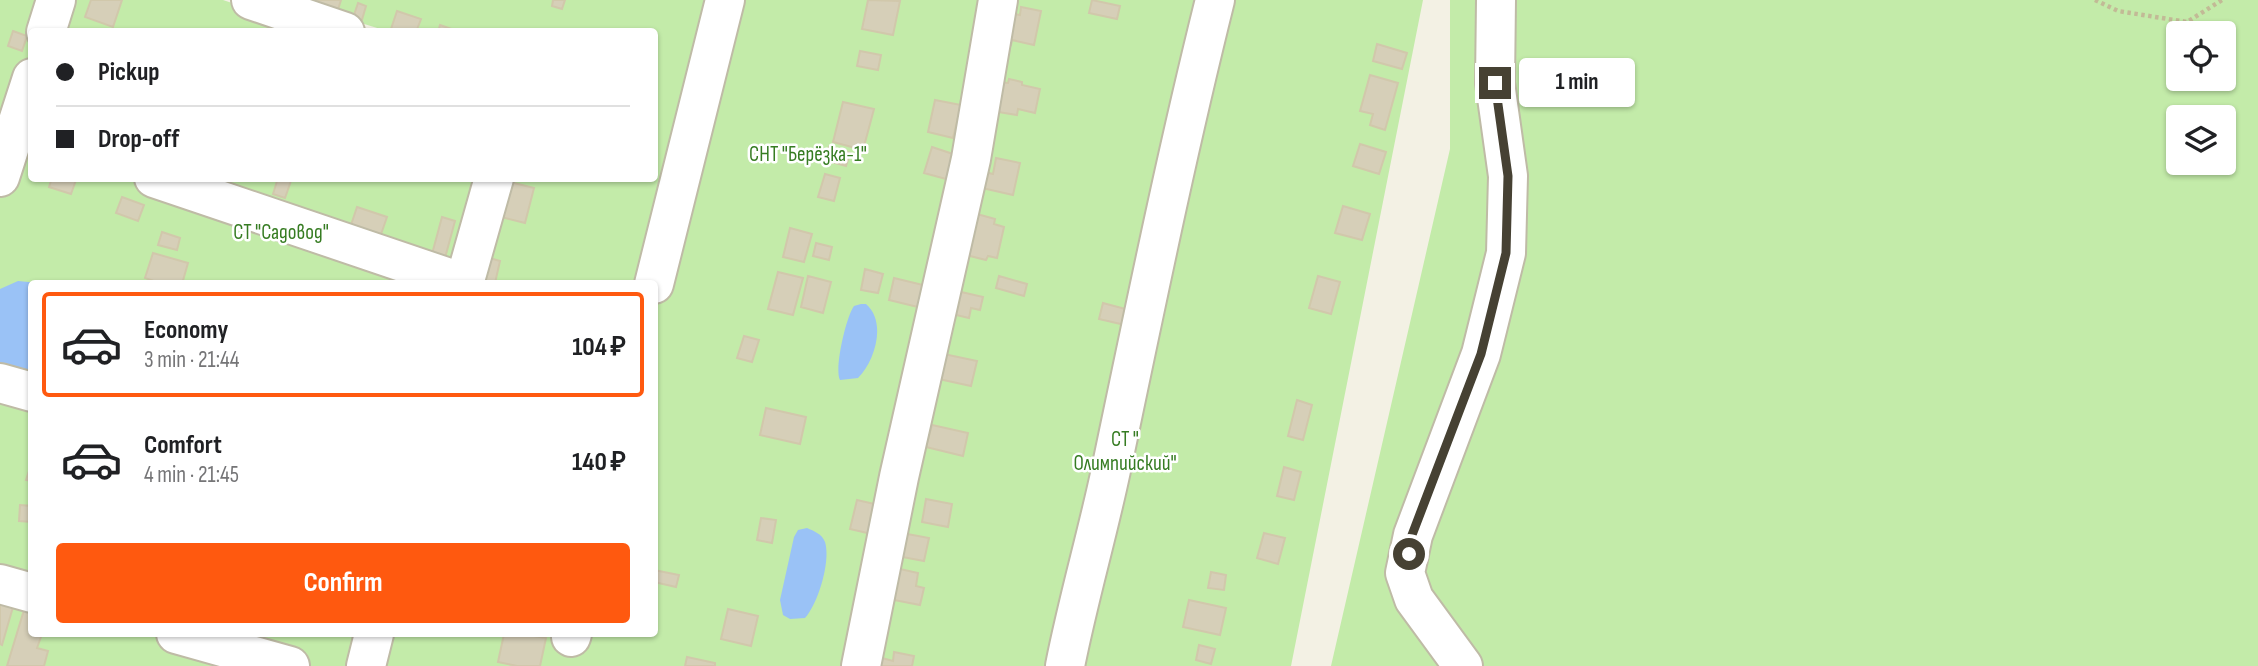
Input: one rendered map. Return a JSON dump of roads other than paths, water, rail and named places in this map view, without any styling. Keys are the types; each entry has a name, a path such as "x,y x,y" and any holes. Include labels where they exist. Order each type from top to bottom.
{"lane":[{"path":"47,28 56,0"},
{"path":"251,0 333,28"},
{"path":"655,280 724,0"},
{"path":"861,666 899,477 971,159 998,0"},
{"path":"1065,666 1075,614 1109,479 1189,103 1215,0"},
{"path":"1463,666 1414,599 1405,573 1412,535 1481,354 1506,253 1508,176 1495,83 1496,0"},
{"path":"0,177 23,134 28,103"},
{"path":"166,182 455,280"},
{"path":"465,280 493,182"},
{"path":"0,383 28,391"},
{"path":"0,584 28,592"},
{"path":"187,637 290,666"},
{"path":"366,666 373,637"}],"water":[{"path":"18,281 28,282 28,369 0,367 0,289"},
{"path":"866,304 876,321 874,352 858,378 840,380 839,365 844,331 854,306"},
{"path":"807,528 824,539 825,571 819,593 805,618 790,619 783,615 780,600 794,537 798,530"}],"park label":[{"name":"СНТ \"Берёзка-1\"","path":"808,154"},
{"name":"СТ \"Садовод\"","path":"281,232"},
{"name":"СТ \" Олимпийский\"","path":"1125,451"}]}
